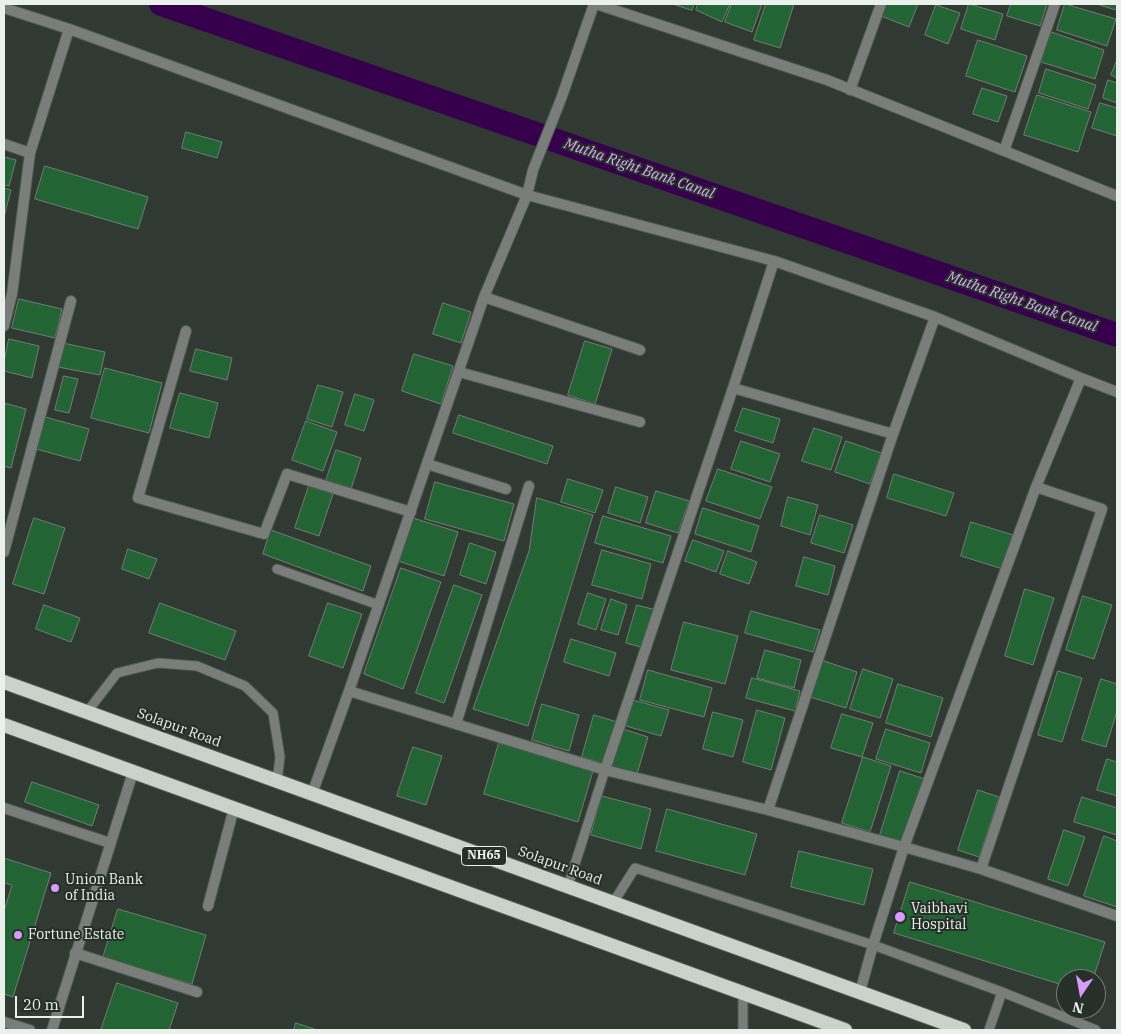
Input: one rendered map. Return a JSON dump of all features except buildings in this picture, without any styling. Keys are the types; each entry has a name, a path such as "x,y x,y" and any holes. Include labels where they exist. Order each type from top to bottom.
{"highway":[{"name":"Solapur Road","path":"4,682 964,1030"},
{"path":"4,725 845,1030"}],"street":[{"path":"312,794 379,605 484,297 527,195 533,170 595,4 827,80 1117,196"},
{"path":"850,90 881,4"},
{"path":"1004,151 1055,4"},
{"path":"4,8 69,29 527,195 774,261 935,317 1117,392"},
{"path":"4,326 12,294 30,153 69,29"},
{"path":"4,144 30,153"},
{"path":"605,770 774,261"},
{"path":"484,297 640,350"},
{"path":"4,552 71,301"},
{"path":"768,810 892,434 935,317"},
{"path":"186,330 138,498 264,534 286,474 411,512"},
{"path":"459,372 640,422"},
{"path":"860,992 904,847 1036,487 1081,378"},
{"path":"733,388 892,434"},
{"path":"427,464 506,489"},
{"path":"456,724 529,486"},
{"path":"981,869 1102,509 1036,487"},
{"path":"349,691 605,770 768,810 981,869 1117,916"},
{"path":"52,1030 133,772"},
{"path":"4,808 110,843"},
{"path":"208,906 234,808"},
{"path":"75,953 197,992"},
{"path":"4,1022 30,1030"}],"lane":[{"path":"278,569 379,605"},
{"path":"87,712 117,673 158,663 198,666 245,686 273,713 280,757 277,781"},
{"path":"568,886 605,770"},
{"path":"613,903 635,868 873,945 1002,992 1096,1030"},
{"path":"989,1030 1002,992"},
{"path":"743,993 743,1030"}],"waterway":[{"name":"Mutha Right Bank Canal","path":"161,4 1117,335"}],"place":[{"name":"Union Bank of India","path":"55,888"},
{"name":"Vaibhavi Hospital","path":"900,917"},
{"name":"Fortune Estate","path":"18,935"}]}
